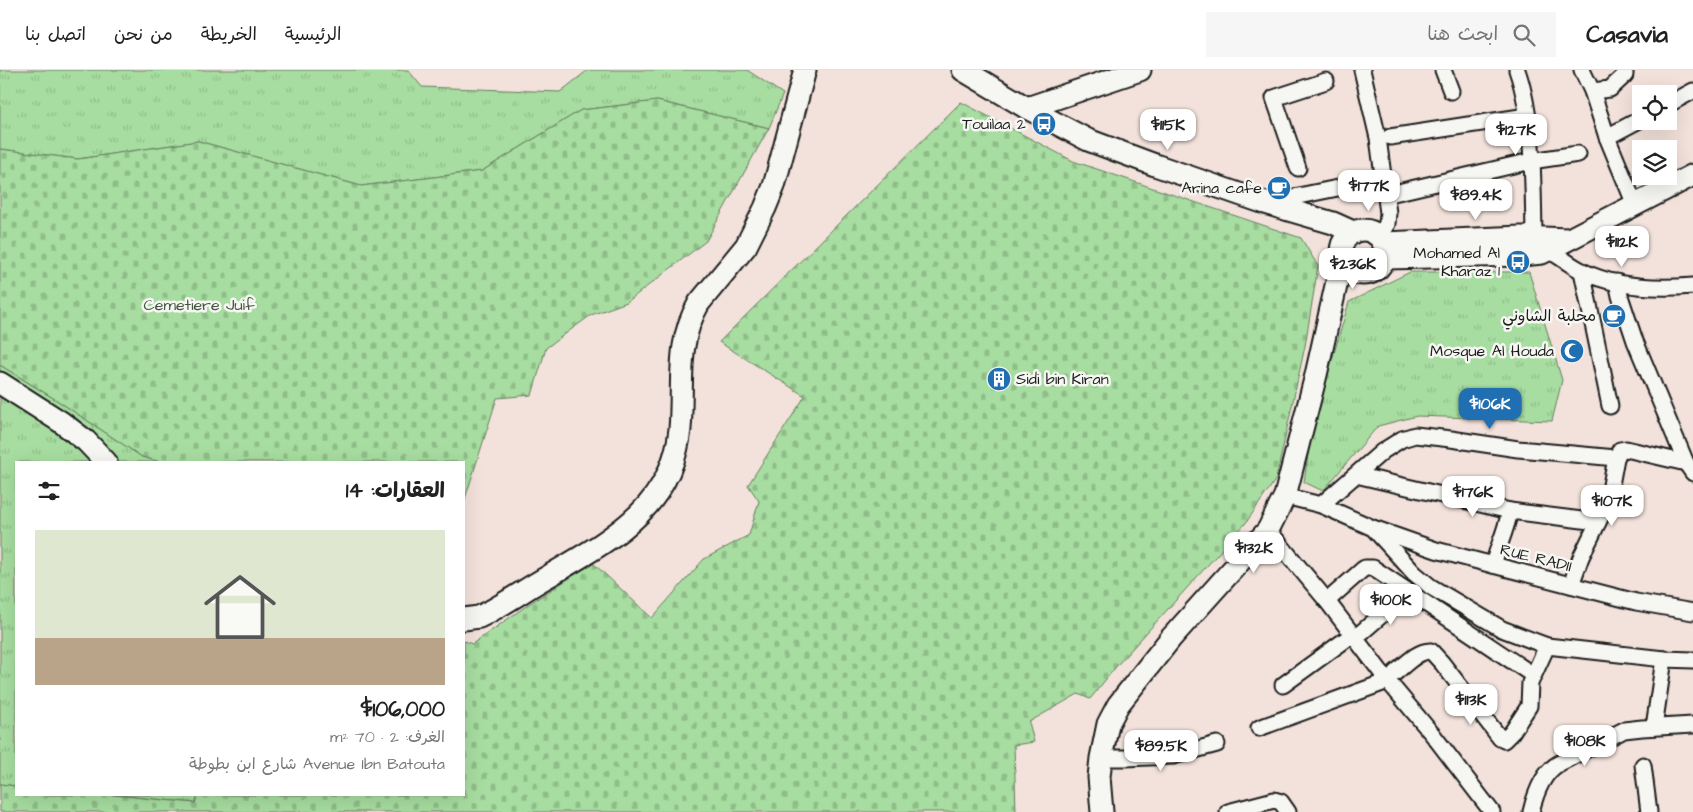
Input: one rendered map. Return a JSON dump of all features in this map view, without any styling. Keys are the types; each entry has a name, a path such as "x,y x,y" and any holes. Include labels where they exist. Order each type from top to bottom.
{"street":[{"path":"465,619 485,614 629,525 650,503 662,485 671,469 677,447 681,408 681,369 687,330 699,303 746,246 765,208 774,186 805,70"},
{"path":"963,70 1027,108 1088,140 1265,203 1333,223 1353,232"},
{"path":"1027,108 1140,70"},
{"path":"1301,214 1326,236 1341,256 1346,267 1353,272 1369,273 1381,265 1382,246 1388,220 1378,138 1362,70"},
{"path":"1443,70 1451,91"},
{"path":"1517,70 1527,116 1531,161 1549,241 1582,271 1617,282 1661,287 1693,286"},
{"path":"1582,70 1592,91 1607,137 1635,206"},
{"path":"1592,91 1610,89 1625,75 1625,70"},
{"path":"1298,168 1274,98 1326,81"},
{"path":"1677,100 1693,91"},
{"path":"1390,136 1527,116"},
{"path":"1607,137 1632,124"},
{"path":"1385,194 1531,161 1578,154"},
{"path":"1102,812 1099,778 1101,758 1108,724 1118,706 1171,638 1268,530 1285,496 1332,308 1342,244 1347,237 1353,232 1367,230 1382,246 1522,255 1542,252 1549,241 1588,230 1693,175"},
{"path":"1265,203 1382,179"},
{"path":"1582,271 1610,406"},
{"path":"1332,308 1369,273"},
{"path":"1617,282 1635,341 1689,468"},
{"path":"0,383 61,422 86,441 105,461"},
{"path":"1321,505 1397,441 1415,435 1518,449 1616,458"},
{"path":"1571,585 1581,557 1609,496 1616,458 1620,450 1626,449 1689,468"},
{"path":"1356,475 1510,511 1598,522"},
{"name":"RUE RADII","path":"1285,496 1321,505 1373,528 1436,550 1636,602 1693,612"},
{"path":"1493,565 1510,511"},
{"path":"1373,528 1414,573 1431,587 1502,629 1547,646 1664,659 1693,660"},
{"path":"1268,530 1354,636 1392,677 1432,735 1492,812"},
{"path":"1327,601 1365,568 1373,568 1533,675"},
{"path":"1283,685 1354,636 1408,592"},
{"path":"1259,728 1392,677 1425,651 1431,651 1500,738 1504,740 1512,732 1529,706 1529,688 1547,646"},
{"path":"1654,727 1664,659"},
{"path":"1531,812 1542,783 1553,767 1624,730 1693,725"},
{"path":"1101,758 1173,756 1217,744"},
{"path":"1643,765 1649,812"},
{"path":"1228,812 1274,800 1281,802 1288,812"}],"green space":[{"path":"0,70 408,70 422,87 560,92 588,70 747,70 783,94 769,128 657,101 581,110 482,171 361,186 198,141 78,159 0,149"},
{"name":"Cemetiere Juif","path":"657,101 769,128 706,241 627,302 591,315 546,348 532,395 497,398 465,499 465,461 157,461 142,457 0,365 0,149 78,159 198,141 361,186 482,171 581,110"},
{"path":"961,102 1073,161 1301,238 1318,266 1305,346 1276,479 1245,524 1119,663 1090,699 1078,694 1029,722 1034,742 1014,745 1016,812 0,812 0,784 15,786 15,796 123,796 195,803 198,796 465,796 465,641 472,644 529,604 593,563 652,618 704,559 749,535 759,501 748,485 805,396 719,342"},
{"path":"1410,272 1529,272 1562,380 1552,421 1417,416 1378,426 1323,491 1304,482 1312,428 1349,302"},
{"path":"0,365 142,457 157,461 15,461 15,786 0,784"},
{"path":"123,796 198,796 196,803"}],"place":[{"name":"Touilaa 2","path":"1044,124"},
{"name":"Arina cafe","path":"1279,188"},
{"name":"Mohamed Al Kharaz 1","path":"1518,262"},
{"name":"محلبة الشاوني","path":"1614,316"},
{"name":"Mosque Al Houda","path":"1572,351"},
{"name":"Sidi bin Kiran","path":"999,379"}]}
